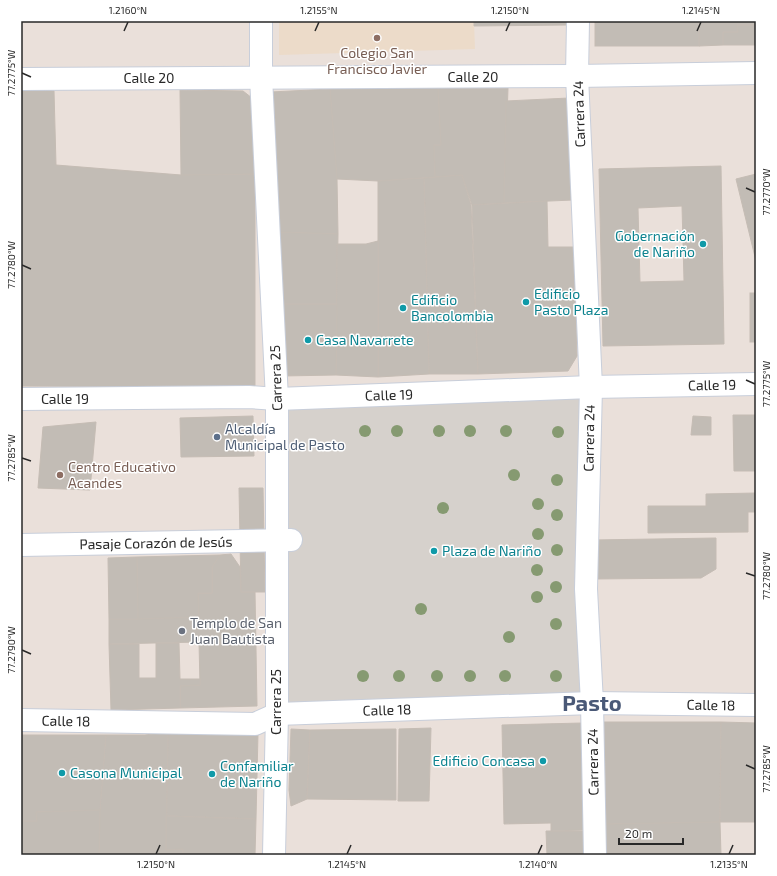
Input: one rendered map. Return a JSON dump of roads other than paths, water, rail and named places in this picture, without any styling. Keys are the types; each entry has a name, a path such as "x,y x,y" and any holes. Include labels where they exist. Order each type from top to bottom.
{"street":[{"name":"Carrera 25","path":"261,21 261,78 284,541 276,714 274,855"},
{"name":"Carrera 24","path":"578,21 577,76 591,387 586,589 592,704 595,855"},
{"name":"Calle 20","path":"21,79 756,74"},
{"name":"Calle 19","path":"21,399 249,397 277,399 591,387 756,384"},
{"name":"Pasaje Corazón de Jesús","path":"21,545 284,541"},
{"name":"Calle 18","path":"21,720 255,724 276,714 592,704 756,705"}],"place":[{"name":"Colegio San Francisco Javier","path":"377,38"},
{"name":"Gobernación de Nariño","path":"703,244"},
{"name":"Edificio Pasto Plaza","path":"526,302"},
{"name":"Edificio Bancolombia","path":"403,308"},
{"name":"Casa Navarrete","path":"308,340"},
{"name":"Alcaldía Municipal de Pasto","path":"217,437"},
{"name":"Centro Educativo Acandes","path":"60,475"},
{"name":"Plaza de Nariño","path":"434,551"},
{"name":"Templo de San Juan Bautista","path":"182,631"},
{"name":"Edificio Concasa","path":"543,761"},
{"name":"Casona Municipal","path":"62,773"},
{"name":"Confamiliar de Nariño","path":"212,774"}],"district":[{"name":"Pasto","path":"592,703"}]}
